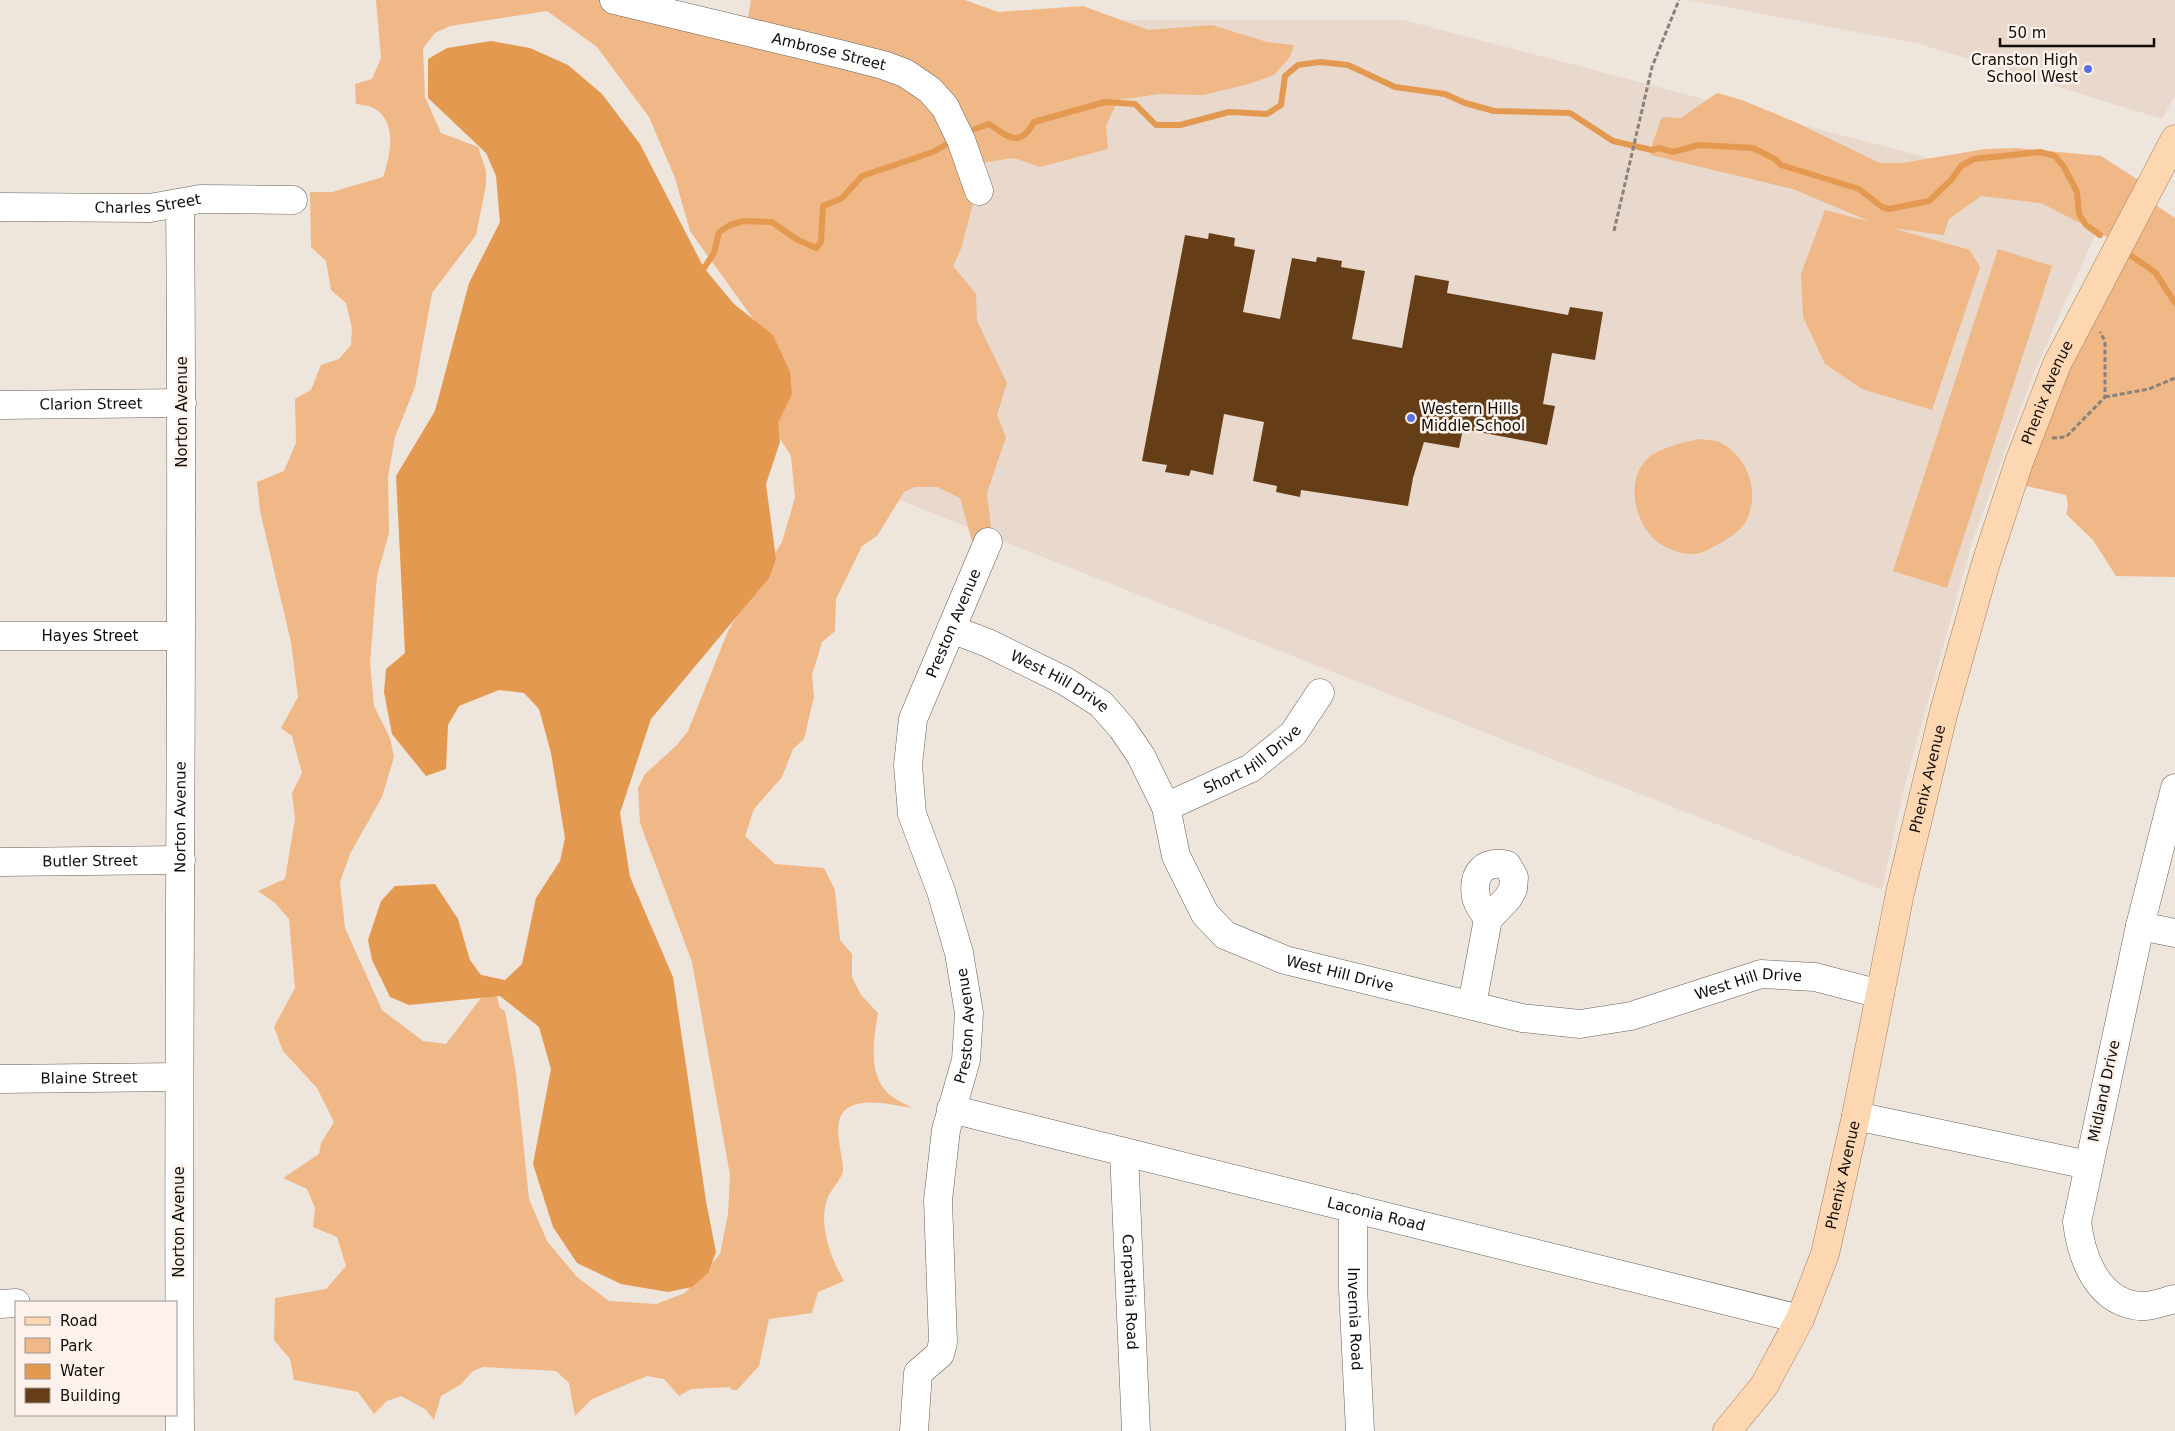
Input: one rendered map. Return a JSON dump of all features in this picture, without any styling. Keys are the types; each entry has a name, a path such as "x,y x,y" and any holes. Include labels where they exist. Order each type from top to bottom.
{"main road":[{"name":"Phenix Avenue","path":"1727,1431 1764,1386 1800,1319 1825,1254 1856,1116 1900,893 1944,711 1985,566 2027,441 2057,364 2175,139"}],"street":[{"name":"Ambrose Street","path":"614,0 844,55 905,73 930,90 945,107 961,140 979,191"},
{"name":"Charles Street","path":"0,207 150,208 200,199 293,200"},
{"name":"Norton Avenue","path":"180,203 182,402 181,860 178,1077 180,1431"},
{"name":"Clarion Street","path":"0,405 182,402"},
{"name":"Preston Avenue","path":"914,1431 918,1373 940,1354 944,1342 938,1200 946,1130 966,1060 969,1013 956,944 941,891 912,814 908,765 913,720 988,542"},
{"name":"West Hill Drive","path":"951,629 988,643 1048,672 1101,704 1141,756 1166,807 1176,856 1205,914 1225,935 1285,960 1522,1018 1580,1024 1631,1016 1761,974 1815,977 1880,994"},
{"name":"Hayes Street","path":"0,636 180,636"},
{"name":"Short Hill Drive","path":"1166,807 1251,768 1293,734 1320,693"},
{"name":"Midland Drive","path":"2175,788 2140,926 2077,1222 2080,1244 2091,1272 2102,1287 2133,1306 2147,1306 2175,1299"},
{"name":"Butler Street","path":"0,862 181,860"},
{"path":"1472,1005 1488,918"},
{"path":"2140,926 2175,933"},
{"name":"Blaine Street","path":"0,1079 178,1077"},
{"name":"Laconia Road","path":"951,1109 1800,1319"},
{"path":"1856,1116 2088,1165"},
{"name":"Carpathia Road","path":"1124,1152 1136,1431"},
{"name":"Invernia Road","path":"1353,1208 1353,1288 1360,1431"},
{"path":"0,1304 15,1304"}],"path":[{"path":"1614,231 1652,67 1679,0"},
{"path":"2085,311 2105,341 2105,397"},
{"path":"2027,441 2066,437 2105,397 2149,389 2175,378"}],"shaded area":[{"name":"Cranston High School West","path":"1689,0 2175,0 2175,95 2162,119 1920,44"},
{"name":"Western Hills Middle School","path":"1069,20 1403,20 2108,205 2033,375 1972,542 1903,792 1882,890 799,460"}],"green space":[{"path":"376,0 642,0 747,25 751,0 965,0 998,12 1083,6 1148,30 1212,25 1267,42 1294,45 1290,57 1274,75 1249,84 1203,95 1159,94 1118,100 1106,126 1108,149 1040,167 1014,158 973,164 976,192 961,249 953,266 976,294 977,321 1007,383 997,415 1006,437 987,493 991,528 989,535 974,548 960,498 937,487 915,487 904,492 877,536 862,546 836,599 835,631 822,642 812,675 814,697 804,739 793,749 782,777 754,809 745,836 775,864 824,868 835,890 840,940 852,954 852,977 861,995 878,1013 874,1053 876,1073 888,1093 912,1108 868,1102 859,1103 845,1110 841,1116 838,1131 843,1170 841,1177 828,1197 824,1218 830,1252 844,1281 818,1292 812,1313 769,1319 759,1366 737,1390 732,1390 729,1387 691,1389 679,1396 664,1379 647,1376 592,1399 575,1416 569,1383 556,1371 483,1367 473,1371 460,1385 441,1396 434,1420 425,1409 401,1396 387,1401 374,1414 358,1392 294,1380 290,1359 274,1340 275,1298 326,1289 346,1266 337,1237 313,1227 315,1208 307,1189 283,1178 319,1154 321,1143 334,1122 317,1088 283,1051 274,1027 295,988 289,919 275,903 258,891 285,879 295,819 292,793 302,773 292,736 281,728 298,697 291,642 260,511 257,482 284,471 296,443 295,399 311,390 321,365 339,359 351,345 352,328 346,303 331,290 326,261 311,247 310,192 332,192 383,177 390,150 387,123 382,115 373,108 356,104 355,84 372,79 381,58","holes":["547,11 597,47 649,117 675,178 690,231 754,320 756,336 748,387 791,456 795,498 782,542 728,631 688,731 677,745 645,774 638,788 640,823 692,962 730,1175 728,1214 720,1254 685,1293 656,1304 609,1301 577,1277 547,1241 529,1199 516,1073 505,1011 500,1008 496,994 481,998 446,1044 423,1041 382,1010 345,928 340,882 350,854 382,797 394,757 390,738 374,706 370,663 377,576 389,533 388,477 395,437 415,387 432,293 476,235 486,185 486,171 478,147 441,133 425,97 423,48 435,33 450,26"]},
{"path":"1717,93 1742,100 1795,122 1880,163 1902,163 1985,149 2016,148 2101,156 2146,185 2145,198 2175,218 2175,577 2116,576 2093,540 2066,514 2068,506 2066,495 2013,483 2117,242 2041,203 1981,196 1949,219 1944,235 1892,228 1970,250 1980,267 1932,410 1862,389 1825,364 1803,317 1801,274 1825,210 1871,222 1793,189 1651,155 1652,145 1661,119 1664,117 1681,118"},
{"path":"1998,249 2052,266 1947,588 1893,571"},
{"path":"1700,439 1719,442 1738,457 1745,466 1749,477 1752,500 1750,512 1742,527 1706,551 1689,554 1672,550 1662,545 1646,530 1637,510 1635,488 1640,468 1652,455 1672,446"}],"water":[{"path":"491,41 530,48 568,65 602,94 640,144 704,268 734,304 773,335 790,372 792,394 778,423 780,442 766,484 776,559 769,578 651,719 620,813 630,877 673,977 706,1201 716,1252 708,1273 692,1287 668,1292 621,1284 577,1263 553,1227 533,1164 551,1069 539,1027 500,996 409,1005 390,997 372,960 368,940 381,901 395,886 435,884 458,919 470,960 481,975 505,980 522,964 536,898 560,861 565,838 551,753 539,709 524,693 499,690 459,706 448,725 446,769 426,776 392,734 384,692 386,669 405,653 396,476 435,411 469,283 500,222 496,176 486,153 428,98 428,59 447,48"}],"building":[{"name":"Western Hills Middle School","path":"1209,233 1235,238 1234,246 1255,250 1243,312 1280,319 1292,258 1316,262 1317,257 1342,261 1341,267 1365,271 1352,339 1402,348 1415,275 1449,281 1447,293 1568,315 1570,307 1603,312 1595,360 1552,353 1543,404 1555,406 1547,445 1463,429 1459,448 1424,442 1413,478 1408,506 1301,490 1300,497 1276,492 1277,486 1253,481 1264,422 1224,414 1213,475 1191,470 1189,476 1165,472 1167,465 1142,461 1185,235 1208,239"}],"waterway":[{"path":"975,129 989,124 1008,136 1019,138 1029,130 1034,122 1105,102 1135,104 1156,125 1180,125 1229,112 1267,114 1281,105 1285,76 1298,65 1320,62 1348,65 1395,87 1445,94 1465,103 1494,111 1570,113 1613,141 1652,150 1659,148 1673,152 1699,145 1753,148 1775,159 1781,165 1859,189 1882,207 1889,209 1929,201 1952,179 1961,166 1974,159 2040,152 2055,156 2064,167 2077,192 2079,214 2086,225 2100,235"},
{"path":"704,268 714,253 719,232 730,225 744,221 772,222 796,239 816,248 821,242 823,206 842,198 862,176 933,152 945,145"},
{"path":"2130,255 2155,272 2175,303"}],"place":[{"name":"Cranston High School West","path":"2088,69"},
{"name":"Western Hills Middle School","path":"1411,418"}]}
